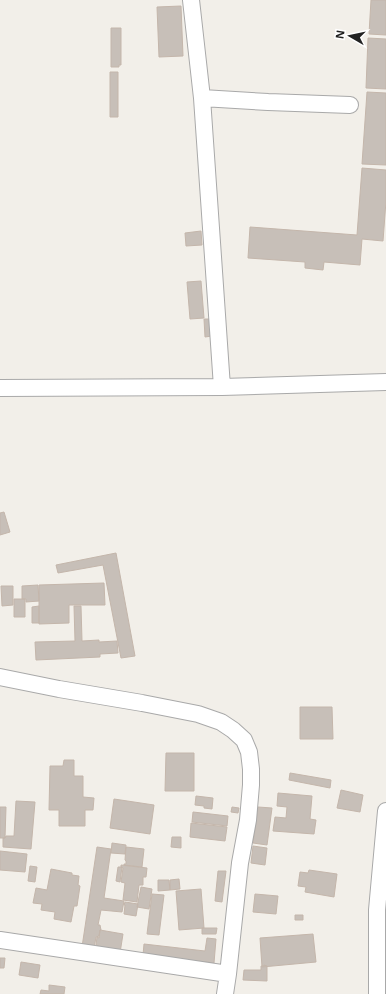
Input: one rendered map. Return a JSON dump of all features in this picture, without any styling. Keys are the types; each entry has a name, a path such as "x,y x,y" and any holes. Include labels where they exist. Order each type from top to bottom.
{"street":[{"path":"192,0 202,98 222,387"},
{"path":"202,98 268,102 350,104"},
{"path":"0,388 222,387 386,382"},
{"path":"0,677 198,714 221,722 244,740 249,752 251,785 248,820 240,863 225,994"},
{"path":"377,994 377,910 386,811"},
{"path":"0,940 228,974"}],"building":[{"path":"371,0 386,0 386,35 369,34"},
{"path":"181,6 183,56 159,57 157,7"},
{"path":"111,28 121,28 121,65 119,65 119,67 111,67"},
{"path":"368,38 386,39 386,89 366,88"},
{"path":"110,72 118,72 118,117 110,117"},
{"path":"367,92 386,93 386,165 362,164"},
{"path":"362,168 386,170 386,201 383,241 362,239 360,265 324,262 323,270 305,268 305,262 248,258 250,227 357,235"},
{"path":"201,231 202,245 186,246 185,233"},
{"path":"201,281 204,318 190,319 187,282"},
{"path":"204,319 211,319 212,336 205,337"},
{"path":"4,512 10,532 0,535 0,513"},
{"path":"116,553 135,656 121,658 103,565 58,573 56,565"},
{"path":"104,583 105,605 69,605 69,623 39,624 39,585"},
{"path":"38,585 39,601 26,602 26,599 22,599 22,586"},
{"path":"1,586 13,586 13,605 2,606"},
{"path":"14,599 25,599 25,617 14,617"},
{"path":"39,606 39,623 32,623 32,607"},
{"path":"74,606 81,606 82,641 117,641 118,653 100,654 100,657 36,660 35,642 75,641"},
{"path":"300,707 332,707 333,739 300,739"},
{"path":"166,753 194,753 194,791 165,791"},
{"path":"64,760 74,760 74,776 83,776 83,797 94,798 93,810 85,810 85,826 59,826 59,810 49,810 50,766 63,766"},
{"path":"290,773 331,780 330,788 289,780"},
{"path":"341,790 363,795 360,812 337,808"},
{"path":"278,793 312,796 310,819 316,820 314,834 273,831 275,817 286,818 287,807 277,806"},
{"path":"196,796 213,798 212,809 195,805"},
{"path":"114,799 154,805 150,834 110,828"},
{"path":"16,801 35,802 31,849 3,847 3,838 6,836 14,836"},
{"path":"0,807 6,807 5,838 0,838"},
{"path":"232,807 239,808 238,813 231,812"},
{"path":"258,807 272,808 267,845 253,843"},
{"path":"193,812 228,816 227,826 192,822"},
{"path":"191,823 227,827 225,841 190,837"},
{"path":"172,837 181,837 181,848 171,847"},
{"path":"112,843 126,845 125,854 111,853"},
{"path":"253,846 267,848 265,865 251,863"},
{"path":"97,847 111,849 104,898 124,901 122,912 101,910 98,925 100,925 101,930 99,936 96,937 94,949 82,947"},
{"path":"126,847 144,849 142,867 124,865 126,864"},
{"path":"0,851 27,854 25,872 0,870"},
{"path":"121,865 147,868 146,877 143,877 143,885 139,885 137,902 123,900 125,883 121,882 123,868"},
{"path":"30,866 37,867 35,882 28,881"},
{"path":"118,867 122,867 120,882 116,881"},
{"path":"51,869 72,873 72,875 79,876 78,885 80,886 77,906 74,906 71,922 54,919 55,912 41,910 42,904 33,903 36,888 47,890"},
{"path":"309,870 337,874 334,897 305,892 306,887 298,886 300,872 308,873"},
{"path":"218,871 226,871 222,902 215,901"},
{"path":"179,879 180,889 170,890 170,880"},
{"path":"158,880 169,880 170,890 158,891"},
{"path":"141,887 152,889 149,909 137,907"},
{"path":"201,889 204,928 179,930 176,891"},
{"path":"152,894 164,895 159,935 147,934"},
{"path":"255,894 278,896 276,914 253,912"},
{"path":"125,902 138,904 136,916 124,914"},
{"path":"295,915 303,915 303,920 295,920"},
{"path":"202,928 217,928 216,934 202,934"},
{"path":"100,930 123,934 120,953 98,950 99,946 96,945"},
{"path":"313,934 316,962 262,967 260,938"},
{"path":"207,938 216,939 214,963 143,955 144,944 205,951"},
{"path":"0,958 5,958 4,968 0,968"},
{"path":"21,962 40,965 38,978 19,975"},
{"path":"261,966 267,966 267,981 243,980 244,970 261,970"},
{"path":"49,985 65,987 64,994 40,994 41,990 49,991"}]}
